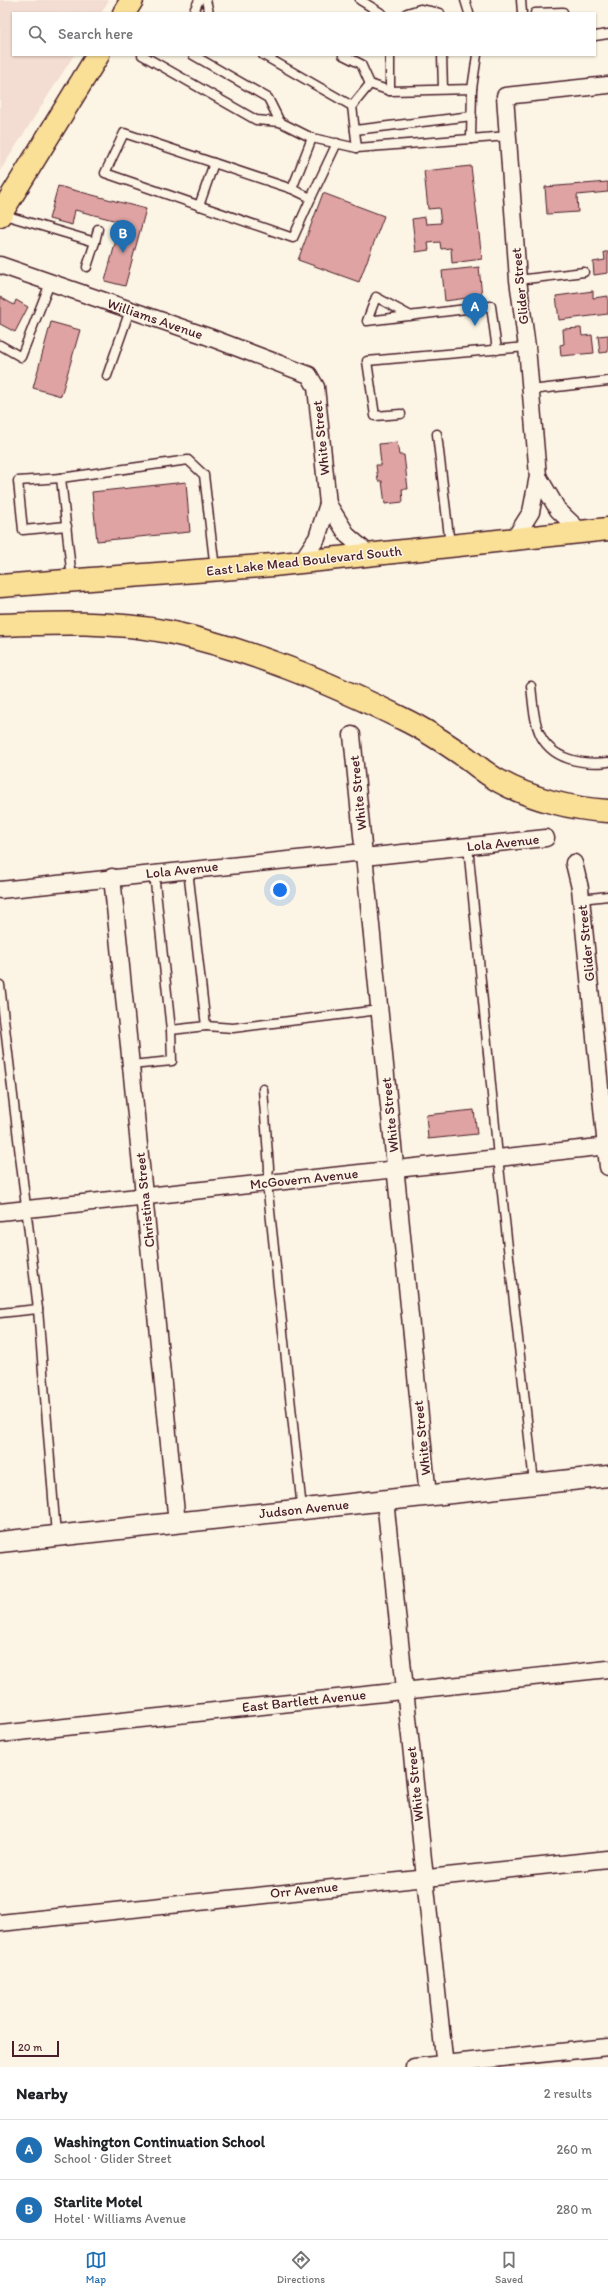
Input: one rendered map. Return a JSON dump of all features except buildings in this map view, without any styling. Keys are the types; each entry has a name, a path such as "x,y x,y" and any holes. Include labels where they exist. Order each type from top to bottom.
{"main road":[{"path":"125,12 132,0"},
{"path":"0,214 97,56"},
{"name":"East Lake Mead Boulevard South","path":"0,586 301,562 608,529"},
{"path":"0,625 72,622 160,631 242,651 294,668 404,719 432,734 499,781 544,799 588,810 608,811"}],"street":[{"name":"Glider Street","path":"514,539 531,512 538,476 527,347 518,280 505,96 608,85"},
{"name":"Williams Avenue","path":"0,266 130,310 309,375"},
{"name":"White Street","path":"301,562 319,532 328,504 316,387 309,375"},
{"name":"Glider Street","path":"538,476 558,510 581,532"},
{"name":"White Street","path":"328,504 348,536 369,554"},
{"name":"White Street","path":"352,735 428,1496"},
{"name":"Lola Avenue","path":"0,890 154,873 546,838"},
{"name":"Glider Street","path":"574,863 581,899 608,1167"},
{"name":"Christina Street","path":"112,877 177,1523"},
{"name":"McGovern Avenue","path":"0,1212 607,1146"},
{"name":"Judson Avenue","path":"0,1542 608,1476"},
{"name":"White Street","path":"385,1500 445,2065"},
{"name":"East Bartlett Avenue","path":"0,1734 608,1669"},
{"name":"Orr Avenue","path":"0,1924 425,1877 608,1859"},
{"path":"414,2067 608,2047"}],"lane":[{"path":"193,12 199,0"},
{"path":"206,0 209,12"},
{"path":"360,0 380,12"},
{"path":"465,0 469,12"},
{"path":"521,0 522,12"},
{"path":"410,12 420,9 435,12"},
{"path":"596,36 608,34"},
{"path":"144,56 256,120 280,122 312,138 357,148 508,136"},
{"path":"195,56 268,98 280,122"},
{"path":"345,56 361,64 370,84 390,91 443,88 472,89"},
{"path":"390,56 390,91"},
{"path":"442,56 443,88"},
{"path":"471,139 472,89 477,56"},
{"path":"274,58 352,106"},
{"path":"357,148 352,106 370,84"},
{"path":"355,130 472,116"},
{"path":"311,198 292,189 124,133 105,173 293,238 337,143"},
{"path":"292,189 312,138"},
{"path":"199,206 214,163"},
{"path":"0,214 94,242"},
{"path":"87,267 98,229"},
{"path":"518,280 584,272"},
{"path":"0,345 21,357 50,283"},
{"path":"411,316 376,297 367,321 389,318 411,316 491,306 497,350"},
{"path":"107,376 130,310"},
{"path":"401,414 376,416 367,361 527,347"},
{"path":"531,390 608,381"},
{"path":"437,434 450,546"},
{"path":"67,526 23,530 18,481 61,478 188,460 204,475 215,570"},
{"path":"61,478 72,580"},
{"path":"531,686 536,723 540,734 547,745 572,762 590,764 608,762"},
{"path":"468,846 498,1157 534,1484"},
{"path":"188,870 206,1026"},
{"path":"131,1065 172,1061 171,1030 154,873"},
{"path":"581,899 608,896"},
{"path":"0,985 25,1210 38,1309 56,1536"},
{"path":"171,1030 206,1026 233,1028 379,1010"},
{"path":"263,1089 269,1168 267,1183 302,1509"},
{"path":"0,1312 38,1309"}],"shaded area":[{"path":"0,0 109,0 102,12 12,12 12,56 73,56 0,171"}],"place":[{"name":"Starlite Motel","path":"123,253"},
{"name":"Washington Continuation School","path":"475,326"}]}
